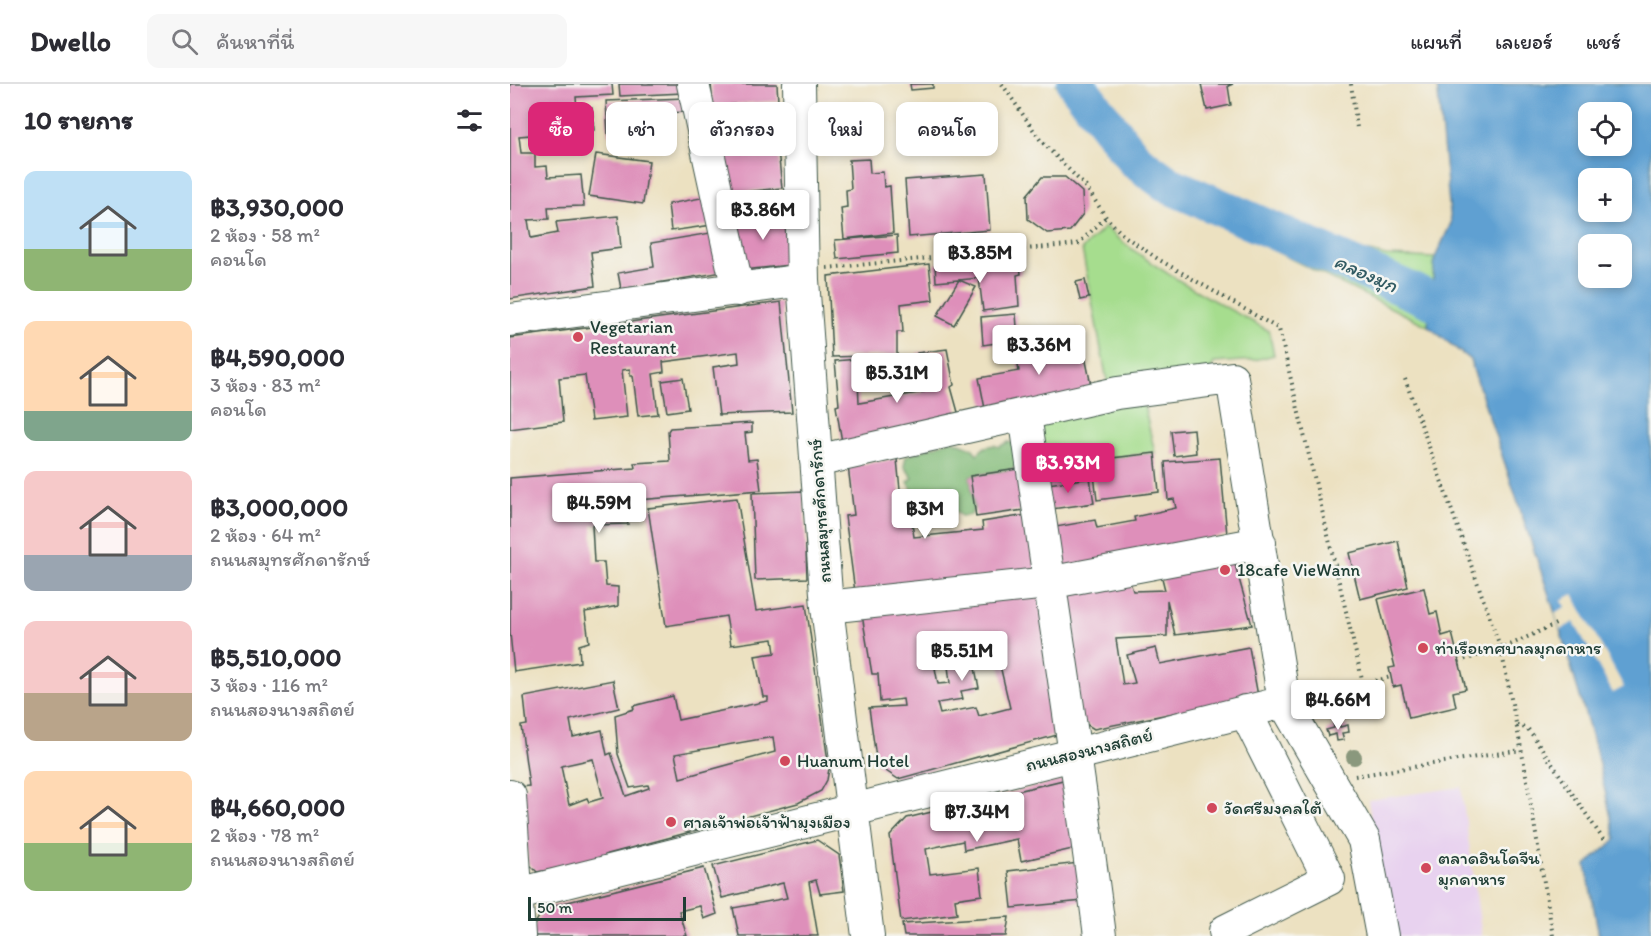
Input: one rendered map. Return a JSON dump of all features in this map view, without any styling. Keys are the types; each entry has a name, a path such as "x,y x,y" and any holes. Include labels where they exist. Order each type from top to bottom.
{"street":[{"path":"693,84 738,290"},
{"name":"ถนนสมุทรศักดารักษ์","path":"799,84 802,275 827,607 868,936"},
{"path":"510,320 738,290 802,275"},
{"path":"816,461 1117,393 1232,378 1284,702 1364,840 1382,936"},
{"path":"1025,414 1048,583 1077,752 1100,936"},
{"path":"827,607 1048,583 1260,543"},
{"name":"ถนนสองนางสถิตย์","path":"513,895 1284,702"},
{"path":"1226,936 1225,931 1329,879 1245,711"},
{"path":"510,796 513,895 519,936"}],"path":[{"path":"1351,84 1357,128"},
{"path":"802,275 1078,244 1106,217"},
{"path":"1405,379 1502,649 1553,936"},
{"path":"1459,661 1502,649 1558,623"},
{"path":"1284,702 1390,677"},
{"path":"1517,725 1528,729 1534,737 1605,843"},
{"path":"1330,780 1521,750"}],"shaded area":[{"name":"ตลาดอินโดจีน มุกดาหาร","path":"1461,787 1482,936 1391,936 1368,800"}],"green space":[{"path":"1056,84 1094,84 1117,117 1148,150 1175,170 1325,241 1386,256 1435,258 1428,326 1156,193 1114,156"},
{"path":"1105,227 1123,243 1163,270 1269,331 1274,355 1255,360 1214,363 1211,369 1108,386 1082,249"},
{"path":"1142,397 1155,453 1112,458 1113,463 1093,466 1094,476 1090,478 1041,485 1033,419"},
{"path":"952,440 972,448 977,454 985,447 994,445 999,447 1008,442 1017,444 1018,464 1011,470 970,476 974,507 971,515 961,516 954,510 936,521 919,523 906,499 913,491 908,482 913,478 904,466 906,456"}],"water":[{"path":"1437,84 1651,84 1651,936 1599,936 1586,865 1616,839 1595,747 1555,613 1470,360 1428,326 1435,258 1451,223"}],"pier":[{"path":"1573,594 1624,687 1613,693 1574,622 1560,630 1555,613 1565,607 1562,600"}],"building":[{"path":"510,84 612,84 613,95 576,97 576,102 528,102 528,135 519,136 521,153 535,156 535,167 547,166 548,177 581,175 584,206 548,207 549,219 528,220 531,238 558,233 556,222 618,216 621,248 591,252 595,286 510,299"},
{"path":"619,84 680,84 683,93 620,96"},
{"path":"711,84 777,84 778,101 713,102"},
{"path":"910,84 933,84 933,88 911,90"},
{"path":"1201,84 1233,84 1228,86 1231,105 1207,110"},
{"path":"685,98 686,112 677,112 677,102 606,101"},
{"path":"596,154 649,161 643,204 589,196"},
{"path":"718,156 779,156 782,188 725,194"},
{"path":"869,159 870,173 883,172 884,187 890,186 893,233 844,239 841,208 847,207 846,190 851,189 849,160"},
{"path":"986,174 990,230 909,237 905,180"},
{"path":"1042,177 1065,177 1082,192 1083,214 1070,231 1047,233 1028,219 1027,195"},
{"path":"706,197 712,225 671,231 668,204"},
{"path":"783,211 790,265 743,270 735,219"},
{"path":"716,232 723,272 621,289 618,273 654,267 651,243"},
{"path":"897,235 898,253 837,259 835,240"},
{"path":"1019,255 1021,274 1017,275 1019,306 983,311 979,278 936,282 935,264"},
{"path":"929,264 933,300 901,304 903,332 897,332 897,355 832,357 828,276"},
{"path":"959,280 976,287 954,325 937,316"},
{"path":"1085,280 1089,298 1080,300 1076,282"},
{"path":"781,302 792,412 719,415 713,367 739,363 738,352 663,362 664,372 653,374 658,414 638,416 630,369 622,370 627,417 591,421 585,375 559,378 563,422 510,429 510,338"},
{"path":"1016,314 1018,340 983,345 981,317"},
{"path":"1081,337 1092,390 986,414 979,378 1019,371 1015,349"},
{"path":"947,349 954,385 951,387 961,423 843,448 836,406 839,405 835,361 857,359 859,403 924,392 917,353"},
{"path":"683,378 688,409 667,412 662,381"},
{"path":"752,423 752,432 745,433 748,460 757,459 761,490 625,501 628,524 592,525 594,562 604,562 606,586 618,587 618,606 585,612 589,642 579,645 580,662 514,672 510,633 510,478 635,468 634,463 670,461 668,431 670,428"},
{"path":"1194,429 1196,453 1174,456 1171,431"},
{"path":"1155,453 1159,492 1097,500 1093,466 1113,463 1112,458"},
{"path":"1220,458 1227,535 1057,570 1050,528 1095,520 1097,528 1135,521 1134,517 1176,508 1174,499 1168,500 1165,462"},
{"path":"897,459 902,510 910,509 914,537 983,530 982,522 1033,514 1041,571 855,592 845,516 854,515 848,466"},
{"path":"1025,468 1031,509 976,517 970,476"},
{"path":"1090,478 1094,503 1045,510 1041,485"},
{"path":"804,491 807,578 755,580 752,493"},
{"path":"737,498 756,611 806,604 829,769 827,780 821,791 798,803 608,854 587,863 537,872 528,863 521,787 529,786 521,726 527,725 524,697 613,680 619,708 570,720 573,737 602,730 607,755 611,753 626,796 649,788 648,785 630,788 618,754 615,715 634,709 633,706 673,696 678,720 768,701 768,697 763,697 755,656 775,653 773,639 731,645 726,616 666,626 648,508","holes":["773,737 775,752 680,778 675,754","593,759 603,798 589,802 587,798 569,805 561,766"]},
{"path":"1398,541 1408,587 1360,599 1349,553"},
{"path":"1234,561 1252,625 1175,635 1167,600 1167,636 1116,639 1123,685 1135,683 1127,655 1156,648 1160,664 1249,647 1258,696 1094,729 1081,721 1060,592 1129,579 1133,591 1165,590 1161,574"},
{"name":"ท่าเรือเทศบาลมุกดาหาร","path":"1424,588 1430,614 1437,612 1442,636 1452,633 1466,689 1453,692 1456,707 1409,718 1401,685 1393,687 1389,668 1395,667 1378,599"},
{"path":"1040,594 1068,732 898,779 877,765 869,708 904,706 903,699 880,702 878,674 872,674 862,615","holes":["984,633 988,662 999,661 1010,708 979,716 976,707 940,714 937,703 963,699 961,691 979,688 974,663 965,664 962,637","948,666 950,683 938,684 935,668"]},
{"path":"1338,720 1340,727 1348,725 1349,732 1342,733 1344,740 1337,741 1336,734 1328,736 1326,730 1334,728 1333,722"},
{"path":"1067,779 1081,847 1021,861 1017,839 964,850 963,841 926,849 930,874 979,868 982,895 955,899 957,914 901,921 890,836 907,818"},
{"path":"817,840 839,855 844,891 820,894 816,880 809,882 818,936 739,936 733,908 787,898 783,883 722,898 713,866"},
{"path":"1079,863 1083,901 1012,908 1008,871"},
{"path":"704,868 717,914 704,919 700,906 679,911 687,936 533,936 532,929 544,908"},
{"path":"1009,917 1006,936 904,936 902,924"}],"waterway":[{"name":"คลองมุก","path":"1076,84 1136,161 1169,185 1477,320"}],"place":[{"name":"Vegetarian Restaurant","path":"578,337"},
{"name":"18cafe VieWann","path":"1225,570"},
{"name":"ท่าเรือเทศบาลมุกดาหาร","path":"1423,648"},
{"name":"Huanum Hotel","path":"785,761"},
{"name":"วัดศรีมงคลใต้","path":"1212,808"},
{"name":"ศาลเจ้าพ่อเจ้าฟ้ามุงเมือง","path":"671,822"},
{"name":"ตลาดอินโดจีน มุกดาหาร","path":"1426,868"}]}
